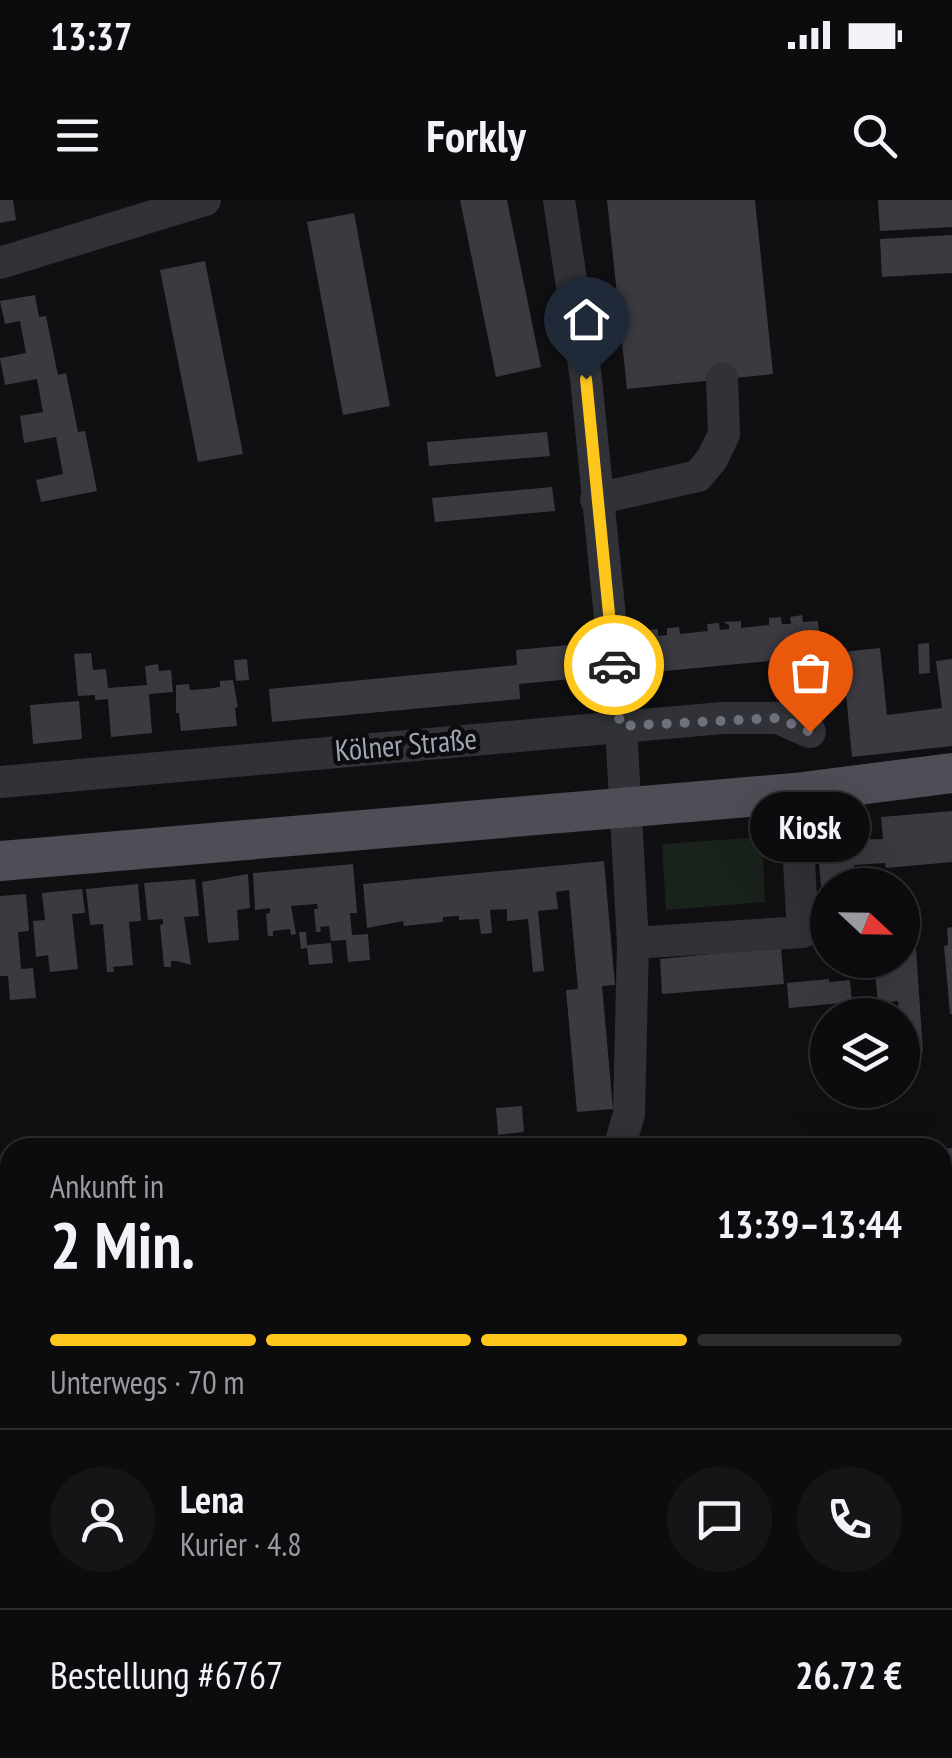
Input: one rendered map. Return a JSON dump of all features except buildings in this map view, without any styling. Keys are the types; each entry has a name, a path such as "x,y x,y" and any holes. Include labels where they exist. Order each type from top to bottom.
{"main road":[{"path":"0,861 795,793 952,772"}],"street":[{"path":"0,263 204,200"},
{"path":"559,200 586,379 620,726 633,943 629,1114 621,1138"},
{"path":"596,499 698,476 724,434 722,379"},
{"name":"Kölner Straße","path":"0,782 620,726 778,718 810,732"},
{"path":"633,943 803,932 795,793"}],"shaded area":[{"path":"762,837 765,902 666,910 662,844"}],"way so far":[{"path":"614,665 620,726 778,718 810,732"}],"place":[{"name":"Kiosk","path":"810,732"}],"route":[{"path":"586,379 614,665"}]}
